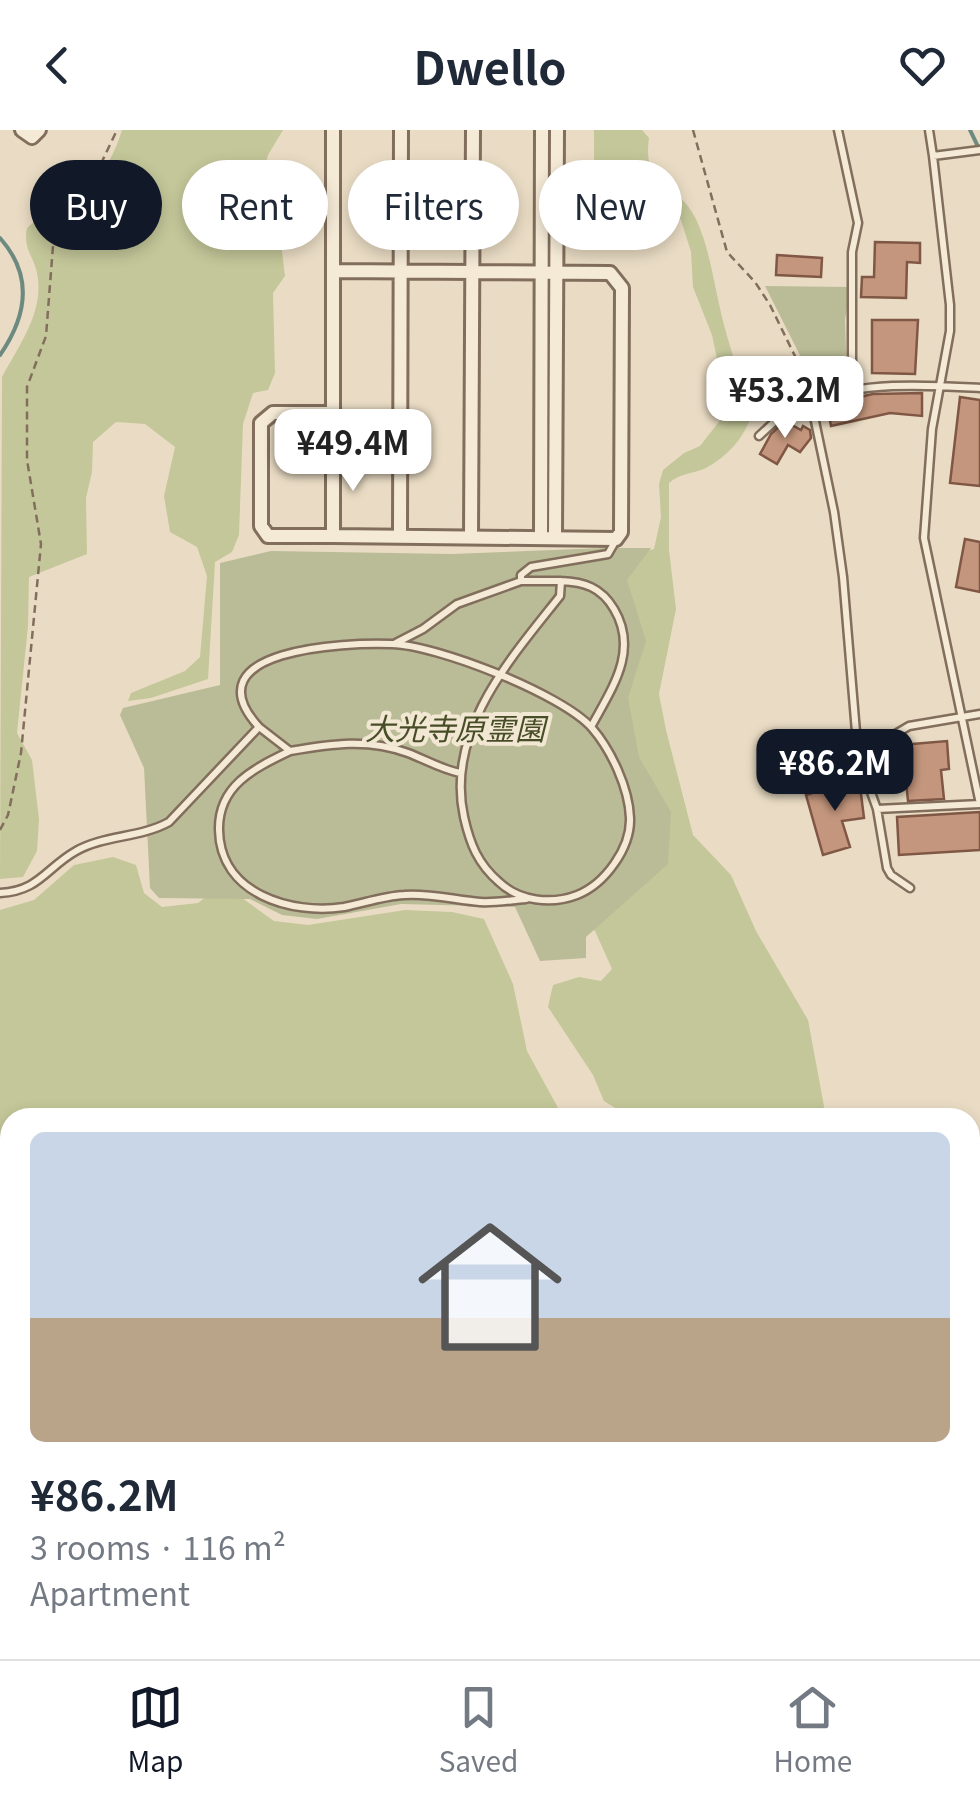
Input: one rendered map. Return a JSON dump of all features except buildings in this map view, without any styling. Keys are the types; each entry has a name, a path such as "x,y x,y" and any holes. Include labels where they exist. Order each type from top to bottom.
{"street":[{"path":"22,130 32,137 39,130"},
{"path":"333,130 333,536"},
{"path":"400,536 401,130"},
{"path":"471,537 473,130"},
{"path":"542,130 540,272 548,536"},
{"path":"548,536 558,130"},
{"path":"331,413 272,413 261,423 261,526 268,536 616,538 620,532 622,288 610,273 334,272"}],"lane":[{"path":"838,130 858,223 852,252 852,390"},
{"path":"877,808 980,804 924,538 932,430 950,331 930,130"},
{"path":"934,156 978,150"},
{"path":"759,436 784,413 813,400 852,390 980,388"},
{"path":"813,400 843,576 858,756 877,808 886,868 910,888"},
{"path":"521,581 520,575 531,567 608,554 614,549 616,538"},
{"path":"395,644 457,604 521,581 584,582 606,596 624,625 626,650 618,677 591,726"},
{"path":"527,899 503,887 482,867 470,844 461,802 460,773 466,744 498,676 560,596 560,581"},
{"path":"290,751 247,714 240,698 244,676 258,663 331,646 395,644 464,660 535,691 591,726 625,790 630,820 623,850 605,876 578,894 549,900 486,902 406,894 317,909 283,904 244,885 228,868 219,830 222,806 234,784 252,769 290,751 339,742 366,742 406,752 444,770 460,773"},
{"path":"858,756 908,726 980,714"},
{"path":"0,893 18,892 38,882 78,850 153,831 169,822 260,727"}],"path":[{"path":"0,830 8,816 21,753 41,544 27,460 27,387 46,336 53,246 61,225 88,193 117,130"},
{"path":"693,130 727,252 756,282 770,305 813,400"}],"green space":[{"path":"122,130 283,130 267,160 182,160 182,250 282,250 285,276 273,293 275,373 268,390 253,393 243,424 239,535 232,552 215,562 208,679 151,698 128,701 131,693 185,671 200,657 207,576 197,547 170,532 164,496 175,447 145,424 116,422 93,442 86,498 87,554 29,577 17,733 32,760 39,819 37,851 23,877 0,879 2,377 29,327 37,301 37,273 27,247 27,228 30,226 30,250 162,250 162,160 110,160"},
{"path":"594,130 642,130 649,138 649,160 594,160"},
{"path":"682,199 701,231 752,414 740,438 722,457 669,483 669,550 676,609 659,694 693,835 731,875 756,931 808,1020 824,1108 615,1108 604,1101 593,1075 548,1007 553,985 579,977 601,981 612,969 595,931 579,919 599,581 636,554 654,549 661,517 659,484 663,470 700,446 728,410 712,335 693,287 691,252 682,223"},
{"path":"765,286 851,287 845,320 845,386 819,393"},
{"name":"大光寺原霊園","path":"651,548 627,580 646,641 628,698 639,757 671,812 668,864 586,937 586,958 540,961 515,907 401,904 317,919 282,915 250,899 159,898 150,888 144,768 120,715 123,708 220,685 220,563 271,551 452,554"},
{"path":"113,857 136,865 144,893 162,907 198,903 215,890 235,893 274,921 308,925 405,910 452,912 484,919 513,984 527,1051 558,1108 0,1108 0,910 34,900 74,865"}],"waterway":[{"path":"548,130 548,160"},
{"path":"970,130 980,151"},
{"path":"0,238 18,267 23,296 16,326 0,355"}]}
